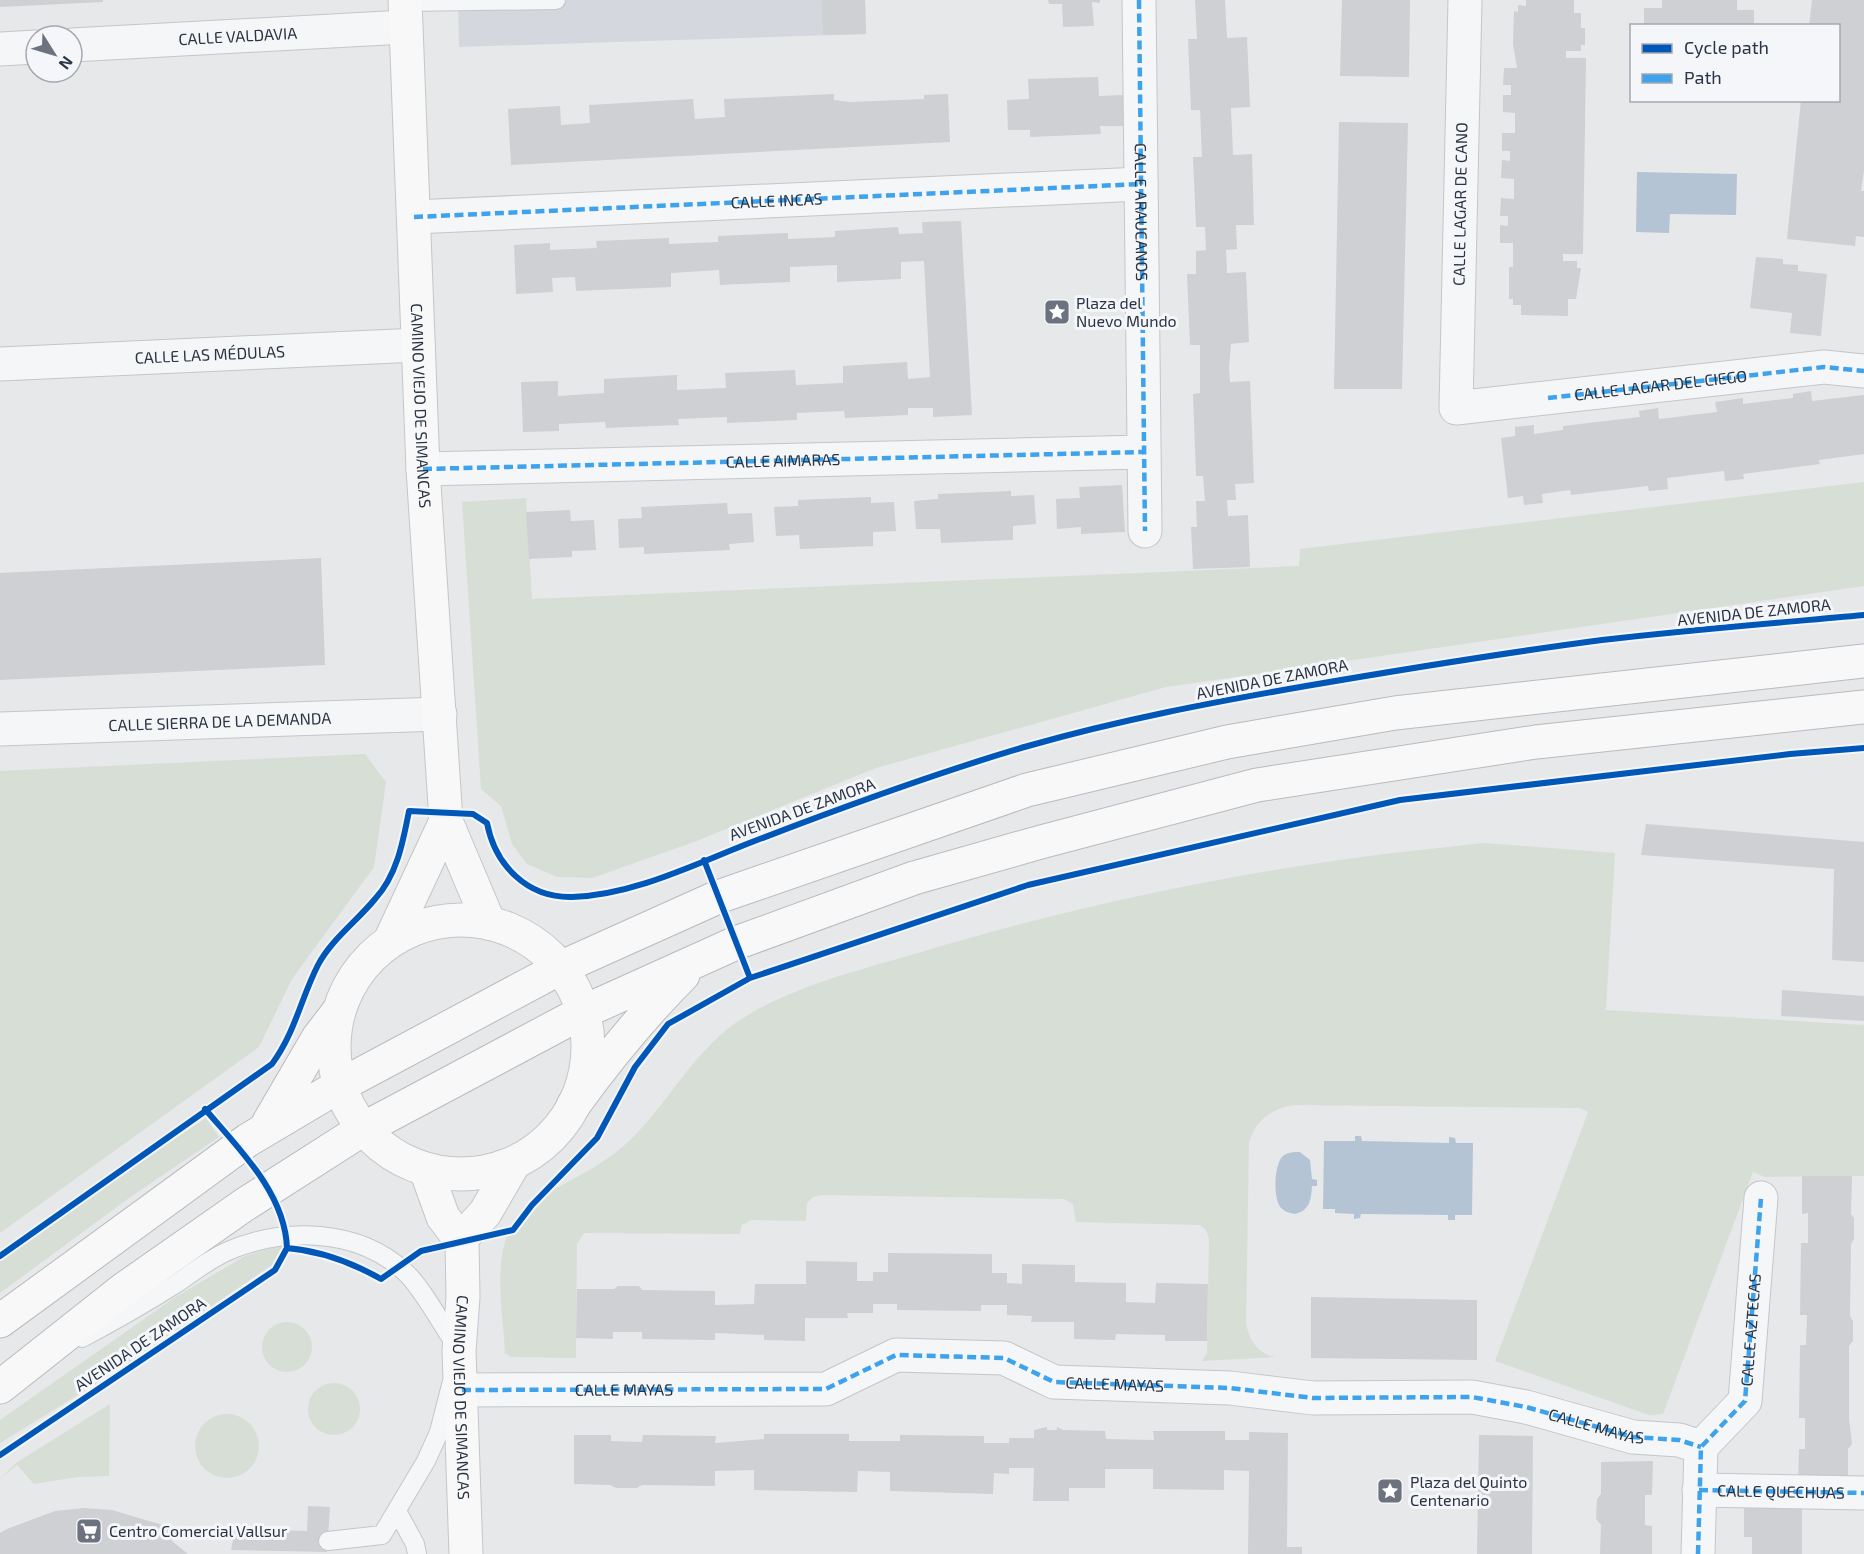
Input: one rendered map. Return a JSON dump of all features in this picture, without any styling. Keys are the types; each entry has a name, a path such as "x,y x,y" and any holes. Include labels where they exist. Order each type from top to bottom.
{"main road":[{"name":"CAMINO VIEJO DE SIMANCAS","path":"405,10 423,469 446,821 489,923"},
{"path":"0,1320 264,1131 339,1086 560,968 718,897 1027,790 1216,745 1395,714 1864,661"},
{"path":"9,1380 124,1289 244,1205 363,1129 583,1012 699,959 736,943 914,878 1257,785 1536,742 1864,707"},
{"name":"CAMINO VIEJO DE SIMANCAS","path":"390,942 446,821"},
{"path":"264,1131 318,1038 338,1012 349,986 365,964 390,942 414,929 440,922 469,920 512,930 537,945 560,968 573,987 583,1012 588,1036 587,1064 573,1106"},
{"path":"338,1012 334,1060 339,1086 349,1109 363,1129 397,1158 426,1170 471,1175 514,1163 544,1143 562,1125 608,1058 646,1012 699,959"},
{"path":"426,1170 443,1217 462,1238 485,1213 514,1163"},
{"name":"CAMINO VIEJO DE SIMANCAS","path":"462,1238 463,1297 459,1351 466,1554"}],"street":[{"name":"CALLE ARAUCANOS","path":"1139,0 1145,531"},
{"name":"CALLE LAGAR DE CANO","path":"1456,408 1464,0"},
{"name":"CALLE VALDAVIA","path":"84,44 405,10"},
{"path":"0,50 24,48"},
{"name":"CALLE INCAS","path":"414,217 1141,184"},
{"name":"CALLE LAS MÉDULAS","path":"0,364 418,345"},
{"name":"CALLE LAGAR DEL CIEGO","path":"1456,408 1824,367 1864,371"},
{"name":"CALLE AIMARAS","path":"423,469 1143,452"},
{"name":"CALLE SIERRA DE LA DEMANDA","path":"0,729 440,714"},
{"name":"CALLE AZTECAS","path":"1701,1447 1745,1401 1761,1198"},
{"name":"CALLE MAYAS","path":"462,1390 826,1389 896,1355 1004,1358 1054,1382 1230,1388 1313,1398 1472,1396 1526,1407 1632,1437 1679,1440 1701,1447"},
{"path":"1698,1554 1701,1447"},
{"name":"CALLE QUECHUAS","path":"1699,1490 1864,1493"}],"lane":[{"path":"405,10 556,0"},
{"path":"9,1380 134,1310 226,1251 274,1237 301,1234 328,1236 373,1251 406,1272 459,1351 439,1431 426,1461 382,1535 328,1541"},
{"path":"454,1554 463,1444"},
{"path":"397,1511 415,1544 417,1554"}],"shaded area":[{"path":"458,0 865,0 866,34 459,47"},
{"path":"1864,482 1864,586 1166,687 876,768 694,842 592,878 557,877 527,864 512,844 501,806 481,789 462,502 526,498 532,599 1299,566 1300,549"},
{"path":"365,754 386,782 374,867 292,979 259,1047 0,1233 0,771"},
{"path":"1483,843 1615,853 1606,1010 1864,1025 1864,1176 1765,1177 1753,1172 1663,1414 1649,1415 1495,1361 1588,1112 1580,1108 1293,1105 1278,1109 1265,1117 1249,1142 1246,1323 1255,1345 1263,1352 1275,1357 1202,1361 1207,1353 1209,1239 1206,1230 1200,1225 1076,1222 1073,1204 1064,1199 822,1195 813,1197 807,1203 806,1221 751,1220 742,1225 740,1234 584,1233 577,1244 576,1358 511,1357 505,1353 500,1271 509,1232 519,1215 535,1201 593,1168 627,1143 655,1113 706,1049 737,1022 757,1010 801,990 848,974 968,938 1120,900 1274,870 1365,856"},
{"path":"206,1118 219,1137 129,1198 0,1293 0,1261 104,1185"},
{"path":"285,1244 289,1253 120,1369 0,1443 0,1420 174,1298 245,1256"},
{"path":"282,1322 292,1322 305,1329 312,1342 312,1352 305,1365 292,1372 282,1372 273,1368 266,1361 262,1352 262,1342 266,1333 273,1326"},
{"path":"329,1383 339,1383 353,1390 360,1409 353,1428 339,1435 329,1435 319,1431 312,1424 308,1414 308,1404 312,1394 319,1387"},
{"path":"110,1404 109,1476 77,1477 34,1484 17,1465 0,1479 16,1463"},
{"path":"227,1414 245,1419 250,1423 254,1428 259,1446 254,1464 250,1469 245,1473 227,1478 209,1473 204,1469 200,1464 195,1446 200,1428 204,1423 209,1419"}],"water":[{"path":"1637,172 1737,174 1736,215 1670,214 1669,233 1636,232"},
{"path":"1355,1136 1361,1136 1362,1141 1449,1143 1449,1137 1455,1138 1456,1143 1473,1143 1472,1215 1455,1215 1455,1220 1448,1220 1448,1215 1361,1214 1360,1218 1354,1219 1354,1214 1335,1213 1335,1209 1323,1209 1324,1141 1355,1141"},
{"path":"1300,1152 1310,1160 1312,1179 1317,1180 1317,1186 1312,1186 1307,1207 1295,1214 1289,1213 1278,1204 1276,1175 1282,1157 1288,1153"}],"building":[{"path":"0,0 103,0 103,2 0,7"},
{"path":"822,0 865,0 866,34 823,35"},
{"path":"1048,0 1100,0 1100,3 1092,2 1094,26 1063,27 1062,4 1049,4"},
{"path":"1195,0 1225,0 1227,38 1247,37 1250,107 1231,108 1233,155 1252,154 1254,225 1236,225 1237,249 1226,250 1227,273 1246,272 1249,342 1231,344 1229,367 1230,382 1250,381 1254,483 1235,484 1236,500 1227,500 1228,516 1248,515 1250,567 1193,569 1191,527 1197,527 1196,501 1205,501 1203,476 1196,476 1193,394 1200,393 1200,345 1190,345 1187,274 1196,274 1196,251 1206,250 1205,227 1196,227 1193,157 1202,157 1200,110 1191,110 1188,39 1197,39"},
{"path":"1342,0 1410,0 1409,77 1340,76"},
{"path":"1526,0 1574,0 1574,13 1581,13 1581,28 1585,28 1585,45 1581,45 1581,51 1566,51 1566,58 1586,58 1583,254 1563,254 1563,261 1577,261 1577,268 1581,268 1576,299 1568,299 1568,316 1521,315 1521,305 1513,305 1513,299 1509,299 1509,267 1513,267 1513,243 1500,243 1500,225 1508,226 1508,216 1500,216 1501,198 1514,199 1514,179 1501,178 1502,160 1510,161 1510,151 1502,151 1502,133 1515,133 1515,113 1503,112 1503,95 1511,95 1511,85 1503,85 1504,68 1517,68 1513,44 1514,11 1518,12 1518,5 1526,6"},
{"path":"1662,0 1737,0 1737,10 1754,10 1754,24 1644,24 1644,8 1662,8"},
{"path":"1812,0 1864,0 1864,171 1861,191 1864,191 1864,237 1856,236 1855,246 1787,239 1801,102 1840,102 1840,24 1809,24"},
{"path":"1098,77 1099,96 1124,95 1125,126 1100,126 1101,134 1030,137 1030,130 1008,130 1007,100 1029,99 1028,79"},
{"path":"834,94 834,100 850,102 924,99 924,95 948,94 950,142 511,165 508,109 560,106 561,125 590,123 589,105 693,99 695,119 725,117 724,99"},
{"path":"1339,122 1408,123 1402,389 1334,389"},
{"path":"961,221 972,415 933,417 933,408 908,408 908,415 845,418 844,411 797,413 797,420 727,423 727,417 678,419 679,425 606,428 605,422 559,424 559,431 523,432 521,382 558,381 558,396 604,393 604,379 677,375 677,390 726,388 725,373 795,370 796,385 843,383 843,366 907,362 908,379 930,377 924,261 901,262 901,279 837,282 837,265 790,267 790,282 720,285 719,270 671,273 671,287 576,291 575,277 552,278 553,292 516,294 514,245 550,243 550,250 597,248 596,241 669,238 669,244 718,242 718,236 788,233 788,239 835,237 835,231 898,227 899,234 923,233 922,222"},
{"path":"1756,257 1783,259 1783,264 1798,265 1798,271 1827,274 1821,336 1790,333 1792,313 1750,308"},
{"path":"1811,391 1812,401 1864,395 1864,454 1819,460 1820,464 1743,474 1744,479 1725,481 1724,471 1667,478 1668,489 1649,491 1648,486 1571,495 1570,490 1542,494 1543,503 1524,505 1523,496 1508,498 1501,438 1515,436 1515,427 1534,425 1534,434 1563,430 1563,426 1640,417 1639,411 1658,408 1659,419 1717,412 1715,402 1743,398 1743,404 1793,398 1793,394"},
{"path":"1122,485 1125,532 1081,534 1081,527 1057,529 1056,499 1080,498 1079,487"},
{"path":"1011,491 1011,496 1034,495 1036,524 1013,526 1013,540 941,543 940,529 916,529 914,501 938,499 938,494"},
{"path":"871,497 871,503 894,502 896,531 873,532 873,546 800,549 799,535 776,536 774,507 798,506 798,500"},
{"path":"727,503 728,514 752,513 754,542 729,544 730,550 644,554 644,547 619,548 618,519 642,518 641,507"},
{"path":"570,510 571,521 594,520 596,550 572,551 572,557 529,559 526,512"},
{"path":"321,558 325,665 0,680 0,573"},
{"path":"1646,824 1864,842 1864,962 1832,960 1834,869 1641,855"},
{"path":"1782,990 1864,996 1864,1021 1781,1016"},
{"path":"1802,1176 1852,1176 1851,1214 1854,1218 1854,1239 1851,1244 1850,1316 1853,1321 1853,1341 1849,1346 1849,1418 1852,1444 1848,1449 1848,1485 1798,1485 1799,1449 1805,1449 1805,1418 1799,1418 1800,1345 1806,1345 1807,1315 1800,1315 1801,1243 1808,1243 1808,1213 1802,1214"},
{"path":"888,1253 992,1254 992,1273 1007,1273 1007,1283 1022,1284 1022,1264 1075,1265 1075,1282 1126,1283 1126,1302 1155,1303 1156,1283 1208,1284 1207,1341 1165,1341 1165,1335 1116,1334 1115,1340 1074,1339 1074,1322 1031,1322 1032,1316 1007,1315 1007,1305 981,1305 981,1311 897,1310 897,1304 873,1304 873,1313 847,1313 848,1318 805,1318 805,1341 764,1340 764,1335 715,1333 715,1340 642,1339 642,1332 613,1332 613,1339 576,1338 577,1289 639,1286 642,1290 715,1291 715,1305 754,1304 755,1284 806,1284 806,1261 857,1262 857,1281 873,1281 873,1272 888,1272"},
{"path":"1311,1297 1477,1300 1477,1360 1311,1358"},
{"path":"1047,1427 1047,1430 1057,1430 1057,1427 1063,1430 1105,1431 1106,1439 1154,1440 1153,1431 1225,1431 1225,1440 1249,1440 1249,1432 1288,1433 1287,1547 1302,1547 1302,1554 1248,1554 1249,1471 1224,1470 1224,1490 1153,1489 1153,1469 1105,1469 1105,1488 1069,1488 1069,1501 1033,1501 1034,1468 1009,1468 1009,1474 994,1473 993,1494 890,1491 890,1472 858,1471 857,1492 754,1490 754,1470 715,1471 715,1486 642,1485 637,1488 616,1488 610,1485 574,1484 574,1435 611,1435 611,1441 642,1442 643,1435 716,1436 715,1443 764,1439 764,1434 849,1434 849,1441 900,1441 900,1435 984,1436 984,1443 1009,1443 1009,1438 1034,1438 1034,1430"},
{"path":"1479,1435 1533,1436 1532,1554 1477,1554"},
{"path":"1653,1461 1652,1495 1645,1495 1645,1525 1652,1526 1652,1554 1600,1554 1601,1525 1596,1519 1597,1499 1601,1494 1601,1462"},
{"path":"1744,1502 1802,1502 1802,1554 1752,1554 1752,1537 1744,1537"},
{"path":"308,1506 330,1507 327,1552 231,1550 235,1529 307,1531"},
{"name":"Centro Comercial Vallsur","path":"84,1508 112,1510 176,1529 172,1541 188,1554 0,1554 0,1533 7,1529 55,1511"}],"marked path":[{"path":"1139,0 1145,531"},
{"path":"414,217 1141,184"},
{"path":"1548,398 1824,367 1864,371"},
{"path":"423,469 1143,452"},
{"path":"1698,1554 1701,1447 1745,1401 1761,1198"},
{"path":"462,1390 826,1389 896,1355 1004,1358 1054,1382 1230,1388 1313,1398 1472,1397 1526,1407 1633,1437 1679,1440 1701,1447"},
{"path":"1699,1490 1864,1493"}],"cycle path":[{"name":"AVENIDA DE ZAMORA","path":"0,1256 272,1064 292,1028 323,956 383,890 389,879 401,846 409,811 473,814 487,823 497,852 506,865 527,885 556,896 595,895 618,891 664,877 820,816 958,767 1028,746 1132,720 1306,686 1528,650 1635,636 1864,615"},
{"name":"AVENIDA DE ZAMORA","path":"0,1455 275,1270 287,1248 336,1258 381,1279 421,1251 513,1230 532,1205 597,1138 635,1067 668,1024 750,978 1028,885 1400,800 1790,754 1864,748"},
{"path":"704,860 750,978"},
{"path":"205,1109 245,1156 269,1190 284,1228 287,1248"}],"place":[{"name":"Plaza del Nuevo Mundo","path":"1057,312"},
{"name":"Plaza del Quinto Centenario","path":"1390,1491"},
{"name":"Centro Comercial Vallsur","path":"89,1531"}]}
